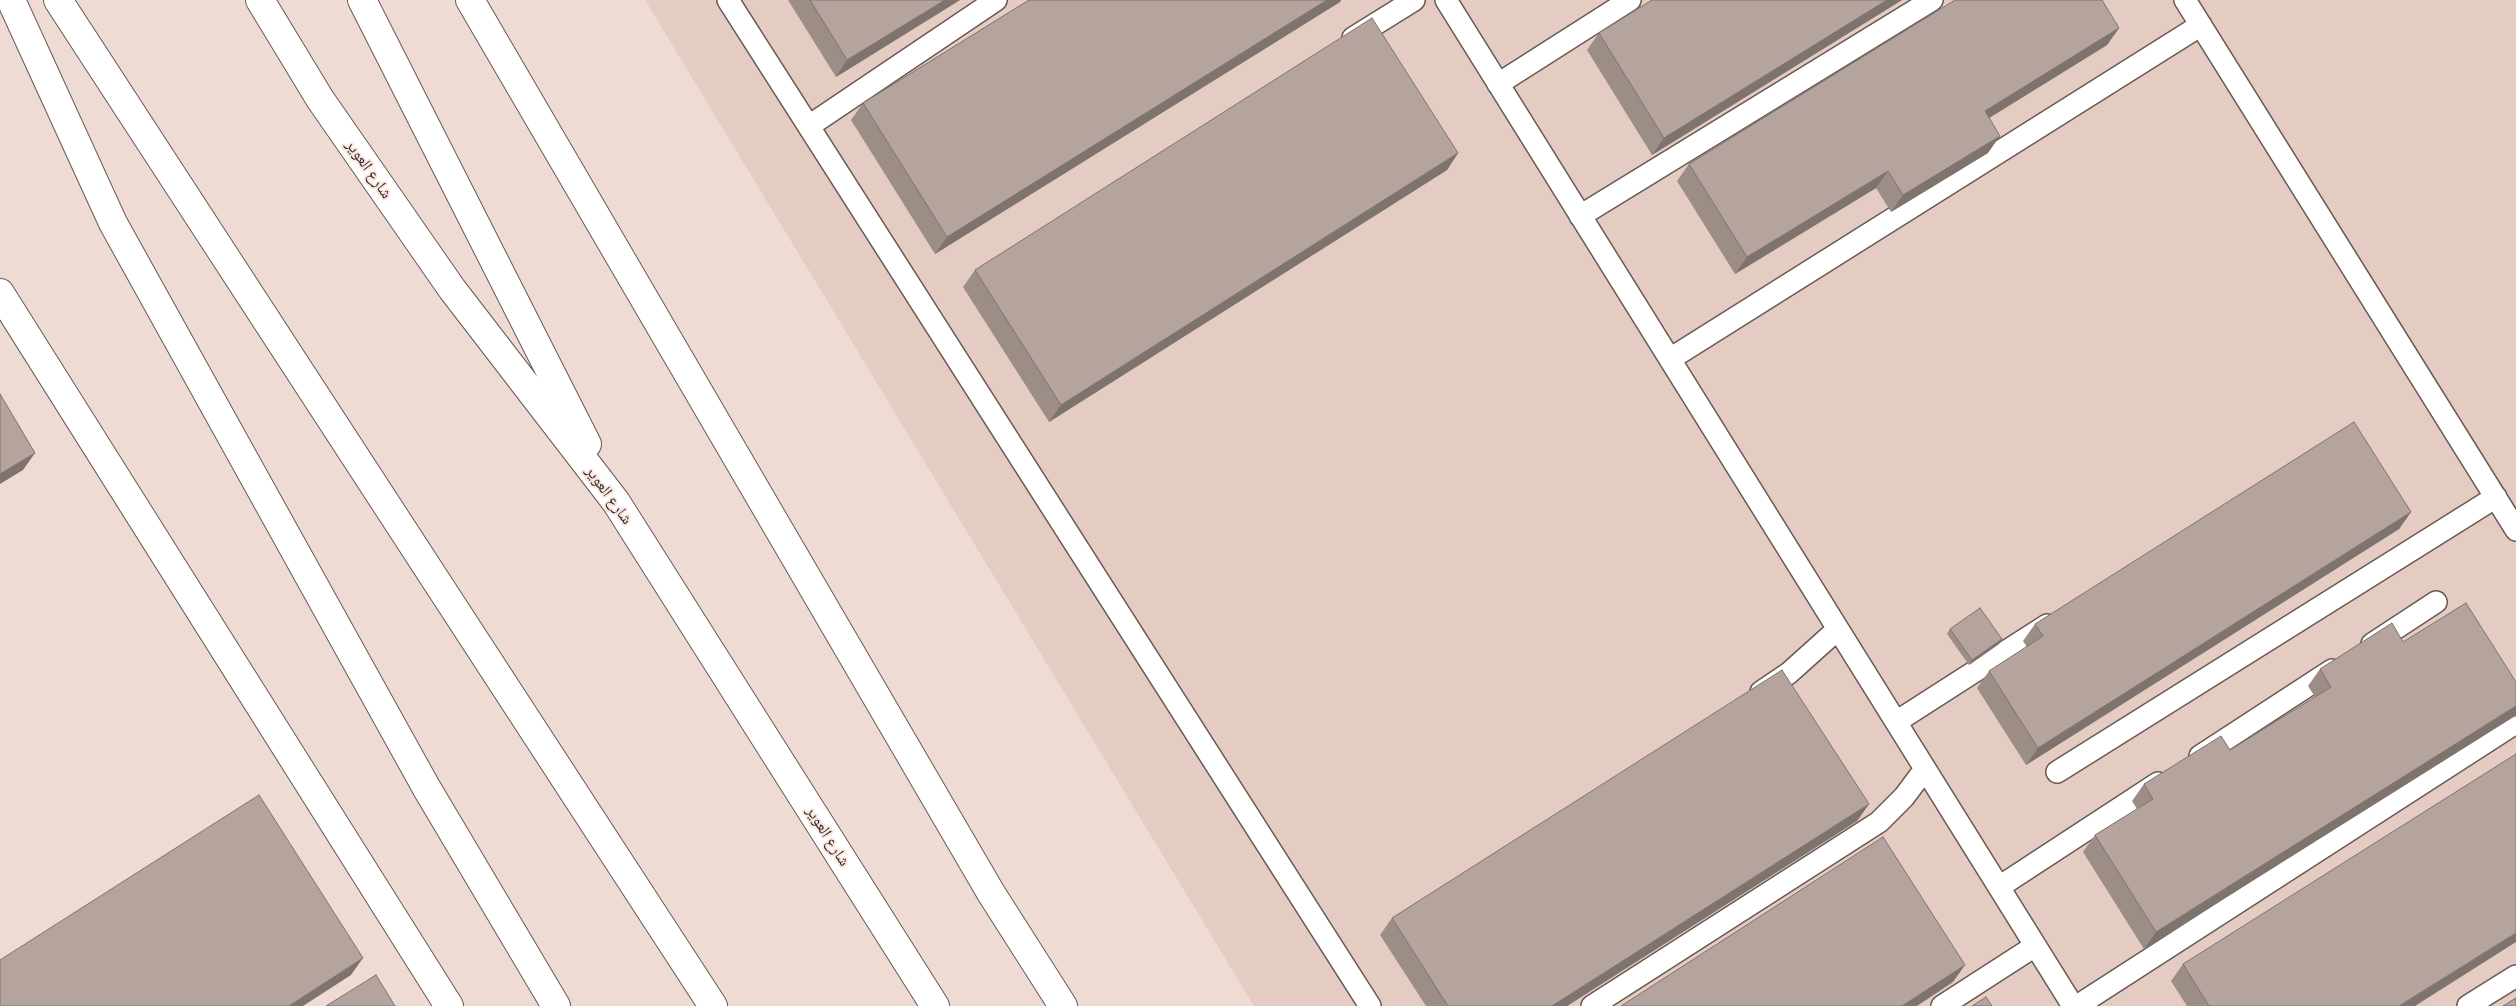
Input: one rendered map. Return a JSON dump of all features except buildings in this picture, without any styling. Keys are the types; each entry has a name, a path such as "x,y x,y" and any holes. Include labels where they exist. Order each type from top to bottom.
{"main road":[{"path":"11,0 113,224 426,787 556,1006"},
{"path":"58,0 713,1006"},
{"name":"شارع العوير","path":"260,0 320,99 452,289 616,502 935,1006"},
{"path":"362,0 616,502"},
{"path":"470,0 991,893 1062,1006"},
{"path":"0,293 449,1006"}],"lane":[{"path":"728,0 1370,1006"},
{"path":"810,126 996,0"},
{"path":"1339,47 1414,0"},
{"path":"1446,0 2073,1006"},
{"path":"1498,84 1630,0"},
{"path":"1580,216 1932,0"},
{"path":"2185,0 2516,530"},
{"path":"1670,359 2201,26"},
{"path":"2057,772 2496,497"},
{"path":"1999,887 2436,602"},
{"path":"1896,722 2061,616"},
{"path":"1746,701 1789,673 1838,629"},
{"path":"2077,1006 2511,726"},
{"path":"1592,1006 1880,822 1904,797 1925,769"},
{"path":"1942,1006 2035,946"},
{"path":"2468,1006 2516,976"}],"shaded area":[{"path":"645,0 2516,0 2516,1006 1254,1006"}]}
